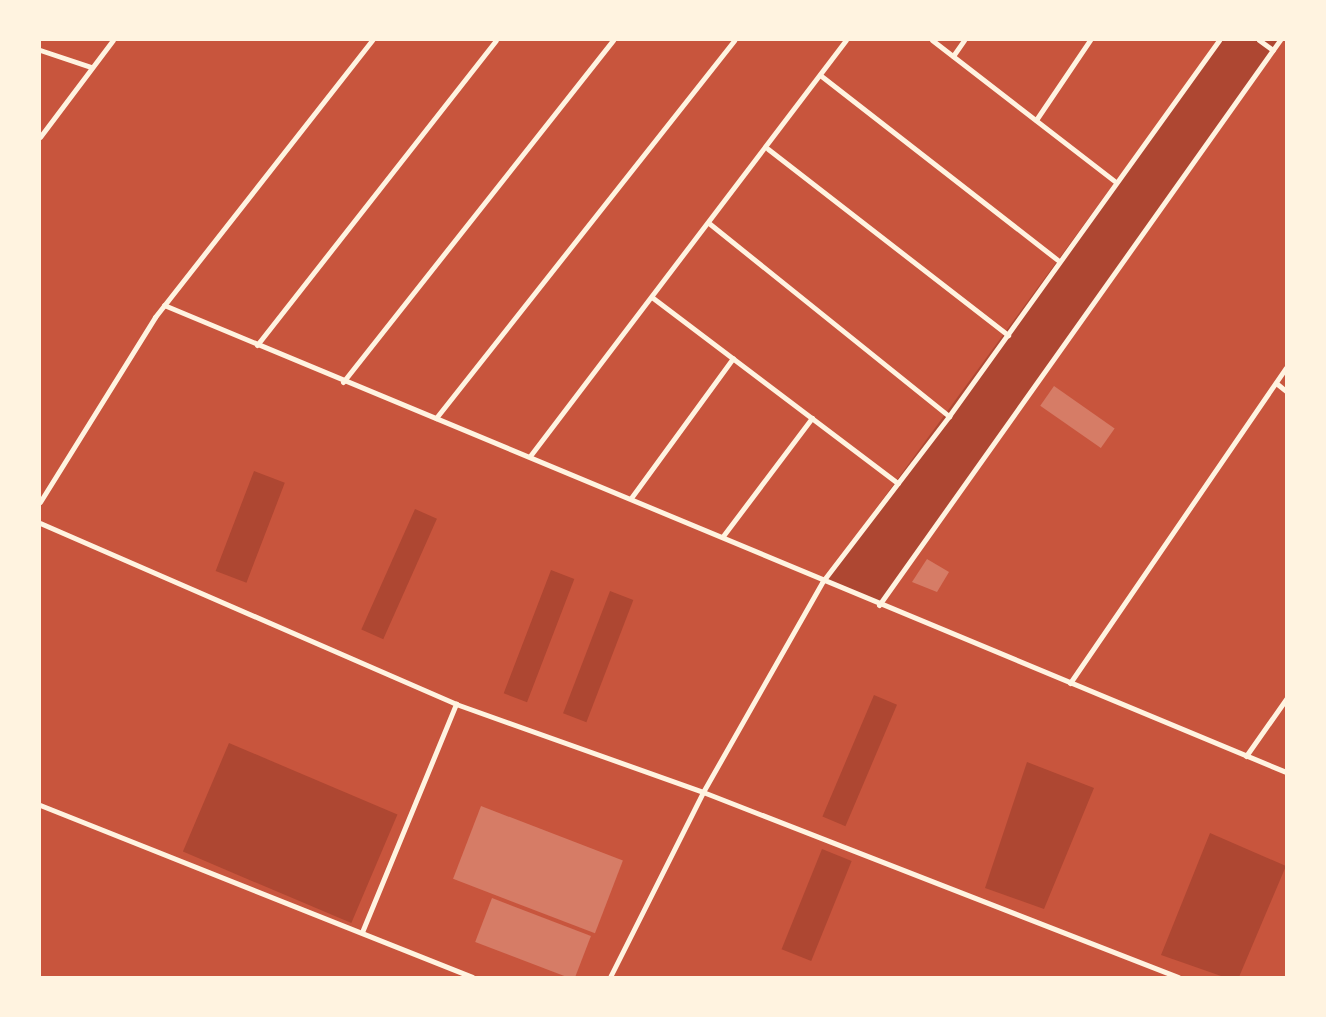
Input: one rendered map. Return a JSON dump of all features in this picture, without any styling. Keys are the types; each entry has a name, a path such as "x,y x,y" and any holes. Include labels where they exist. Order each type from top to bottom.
{"street":[{"path":"40,137 113,40"},
{"path":"40,502 164,305 372,40"},
{"path":"256,345 496,40"},
{"path":"344,382 613,40"},
{"path":"436,418 734,40"},
{"path":"530,456 768,149 846,40"},
{"path":"932,40 1116,182"},
{"path":"953,56 964,40"},
{"path":"1036,120 1090,40"},
{"path":"610,977 702,792 823,581 949,416 1219,40"},
{"path":"1259,40 1273,50"},
{"path":"879,605 1280,40"},
{"path":"40,50 91,67"},
{"path":"820,75 1059,261"},
{"path":"768,149 1008,335"},
{"path":"710,224 949,416"},
{"path":"653,298 898,483"},
{"path":"164,305 344,382 723,536 879,605 1286,772"},
{"path":"631,498 732,358"},
{"path":"1070,683 1286,368"},
{"path":"1276,383 1286,391"},
{"path":"723,536 812,418"},
{"path":"40,524 456,704 702,792 1178,977"},
{"path":"1246,756 1286,699"},
{"path":"362,932 456,704"},
{"path":"40,805 472,977"}],"shaded area":[{"path":"1219,40 1280,40 879,605 823,581"},
{"path":"254,471 285,483 246,583 216,571"},
{"path":"415,509 437,519 383,639 361,630"},
{"path":"551,570 574,579 527,702 504,693"},
{"path":"610,591 633,600 586,722 563,713"},
{"path":"874,695 897,705 845,826 822,817"},
{"path":"229,743 397,815 351,923 183,852"},
{"path":"1027,762 1094,788 1044,909 985,888"},
{"path":"1210,833 1286,866 1239,977 1224,977 1161,955"},
{"path":"822,849 852,861 811,961 782,949"}],"building":[{"path":"1054,386 1115,428 1101,448 1040,406"},
{"path":"927,559 949,572 937,592 912,582"},
{"path":"481,806 623,860 595,933 453,879"},
{"path":"492,898 591,936 575,977 567,977 475,942"}]}
